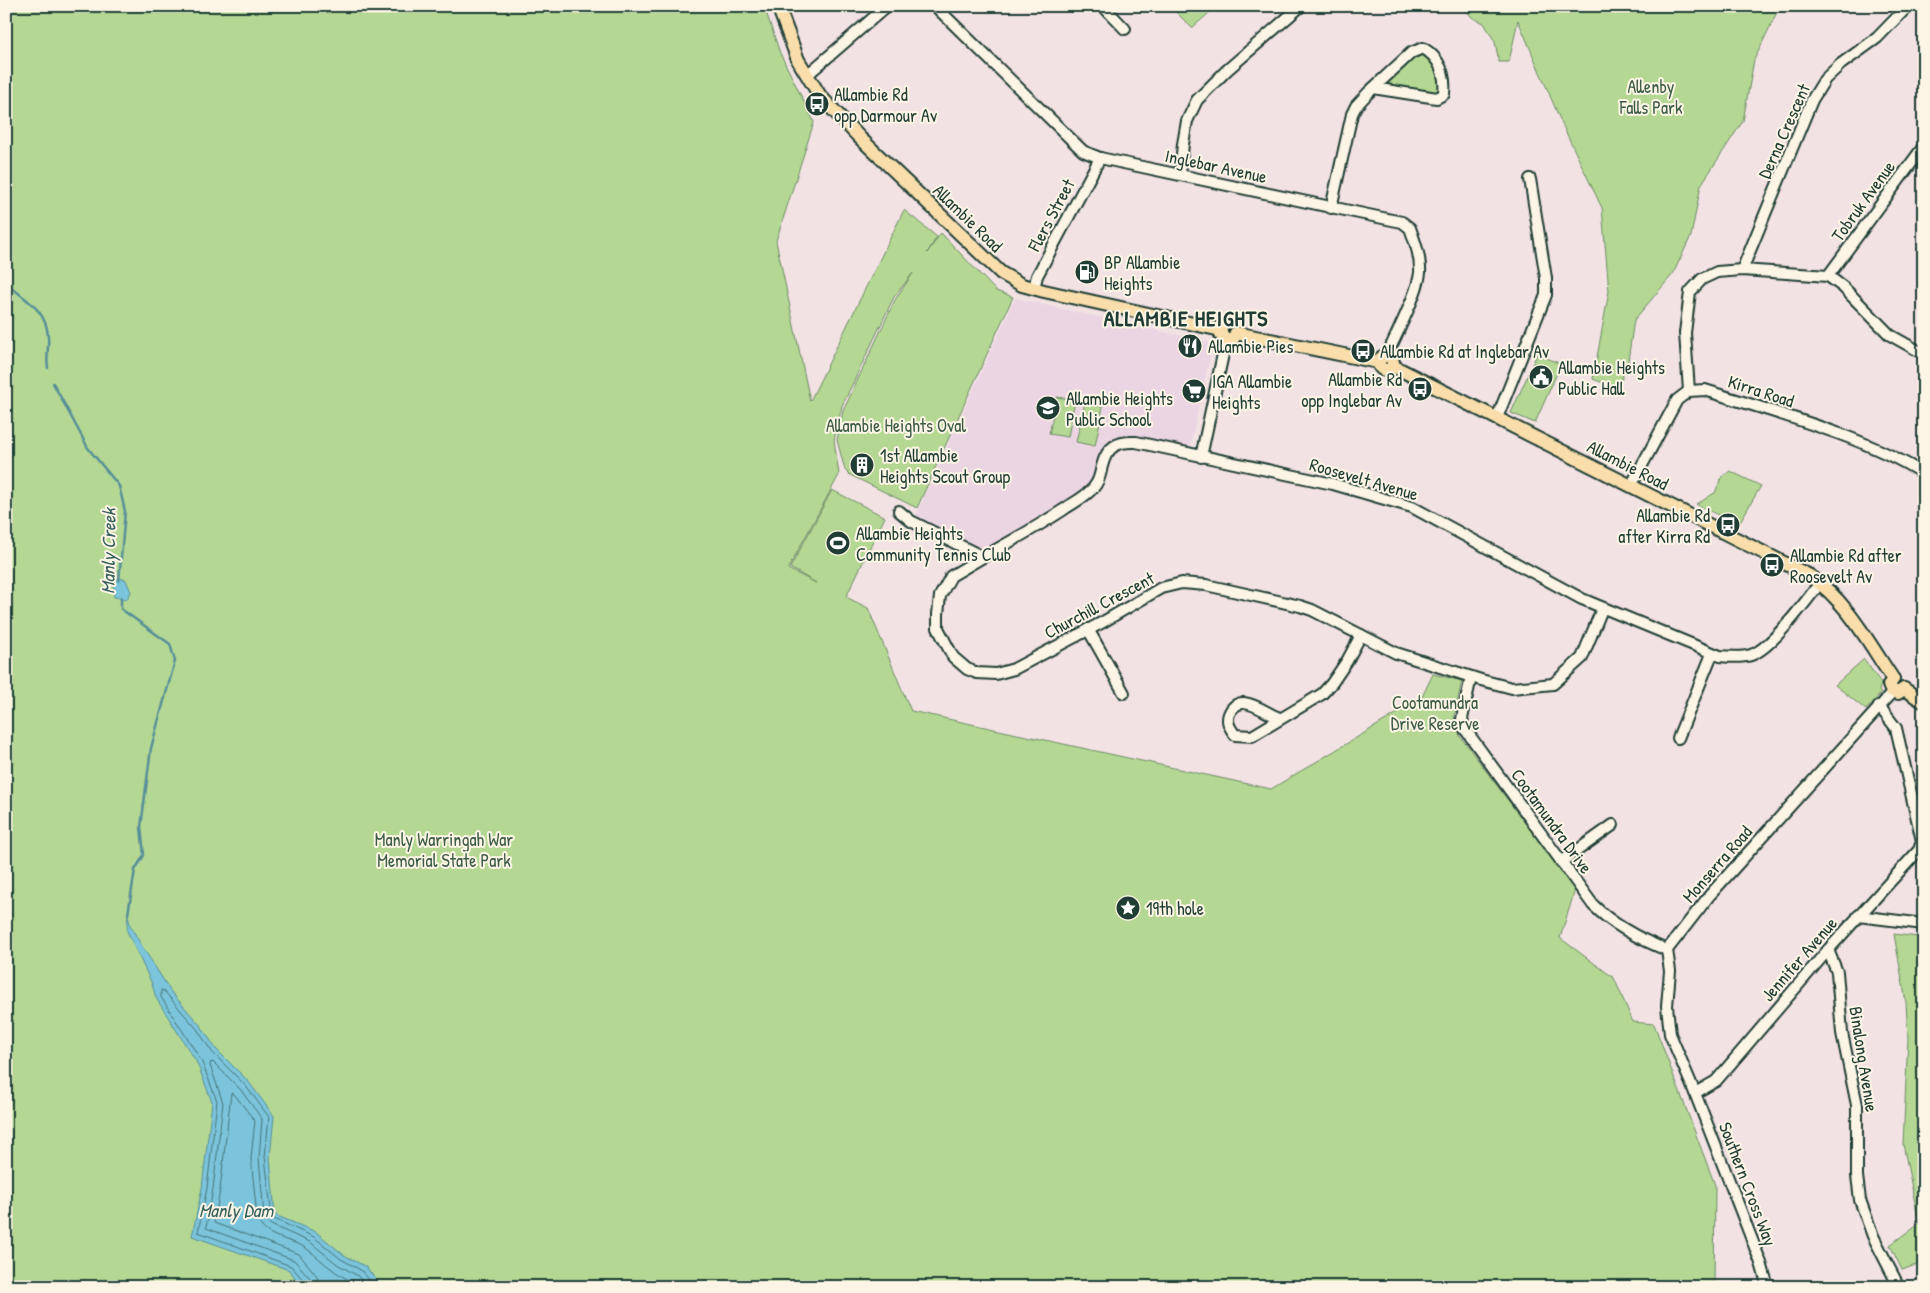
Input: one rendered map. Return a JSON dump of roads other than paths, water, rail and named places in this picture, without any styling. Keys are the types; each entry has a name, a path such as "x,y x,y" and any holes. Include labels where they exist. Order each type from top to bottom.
{"main road":[{"name":"Allambie Road","path":"778,6 791,44 820,96 833,111 982,256 997,270 1012,280 1034,288 1228,334 1386,361 1795,568 1820,583 1844,607 1896,686 1924,702"}],"street":[{"path":"807,75 887,6"},
{"name":"Inglebar Avenue","path":"936,6 1083,151 1100,158 1402,222 1410,228 1418,257 1420,275 1386,361"},
{"path":"1103,6 1125,29"},
{"path":"1180,174 1187,121 1196,100 1300,6"},
{"name":"Derna Crescent","path":"1742,270 1812,100 1825,79 1841,64 1877,38 1908,6"},
{"path":"1330,208 1352,114 1361,99 1411,53 1423,48 1439,61 1445,85 1444,94 1437,98 1373,88"},
{"name":"Tobruk Avenue","path":"1828,276 1924,146"},
{"name":"Flers Street","path":"1034,288 1037,276 1100,158"},
{"path":"1497,418 1546,295 1546,278 1530,178"},
{"path":"1631,486 1677,400 1689,391 1686,332 1690,292 1702,279 1717,272 1742,270 1828,276 1843,287 1890,335 1924,354"},
{"path":"1201,457 1228,334"},
{"name":"Kirra Road","path":"1689,391 1705,390 1850,438 1924,474"},
{"name":"Roosevelt Avenue","path":"983,557 1042,524 1083,497 1094,487 1100,477 1102,464 1111,448 1122,442 1136,442 1333,484 1412,507 1502,557 1602,608 1637,621 1712,654 1739,657 1758,652 1770,643 1820,583"},
{"path":"898,511 911,521 983,557"},
{"name":"Churchill Crescent","path":"983,557 951,576 940,596 938,628 953,657 967,669 977,673 996,674 1014,669 1160,588 1182,583 1206,585 1300,606 1396,653 1471,677 1512,688 1553,684 1582,658 1602,608"},
{"path":"1088,629 1124,693"},
{"path":"1280,718 1271,716 1247,702 1239,704 1231,710 1228,716 1228,726 1235,735 1252,736 1322,694 1348,661 1361,635"},
{"path":"1678,738 1712,654"},
{"name":"Cootamundra Drive","path":"1471,677 1462,719 1465,729 1593,905 1604,916 1643,941 1667,950"},
{"name":"Monserra Road","path":"1667,950 1709,896 1896,686"},
{"name":"Jennifer Avenue","path":"1695,1093 1716,1082 1828,950 1919,850 1922,841 1896,728 1879,706"},
{"path":"1561,862 1613,825"},
{"path":"1858,916 1924,924"},
{"path":"1667,950 1670,971 1667,1006 1670,1034 1695,1093"},
{"name":"Binalong Avenue","path":"1828,950 1837,972 1842,1033 1857,1105 1856,1176 1860,1200 1872,1236 1899,1287"},
{"name":"Southern Cross Way","path":"1695,1093 1762,1264 1768,1287"}],"water":[{"path":"119,578 126,580 131,592 127,599 114,597 113,583"},
{"name":"Manly Dam","path":"128,914 130,925 171,992 201,1026 216,1049 248,1081 274,1116 270,1157 275,1215 316,1232 344,1255 366,1267 382,1287 302,1287 289,1270 192,1236 202,1188 212,1102 197,1063 156,998 152,984 127,931"}],"waterway":[{"name":"Manly Creek","path":"6,283 33,306 44,319 48,337 48,368"},
{"name":"Manly Creek","path":"53,383 88,448 119,486 125,511 119,581"},
{"name":"Manly Creek","path":"121,597 121,609 170,644 175,661 151,748 141,827 144,855 135,870 128,914"}],"place":[{"name":"Allambie Rd opp Darmour Av","path":"817,104"},
{"name":"BP Allambie Heights","path":"1087,272"},
{"name":"Allambie Pies","path":"1190,346"},
{"name":"Allambie Rd at Inglebar Av","path":"1363,351"},
{"name":"Allambie Heights Public Hall","path":"1541,377"},
{"name":"Allambie Rd opp Inglebar Av","path":"1420,389"},
{"name":"IGA Allambie Heights","path":"1194,391"},
{"name":"Allambie Heights Public School","path":"1048,408"},
{"name":"1st Allambie Heights Scout Group","path":"862,465"},
{"name":"Allambie Rd after Kirra Rd","path":"1728,525"},
{"name":"Allambie Heights Community Tennis Club","path":"838,543"},
{"name":"Allambie Rd after Roosevelt Av","path":"1772,565"},
{"name":"19th hole","path":"1128,908"}],"district":[{"name":"ALLAMBIE HEIGHTS","path":"1186,318"}],"park label":[{"name":"Allenby Falls Park","path":"1651,96"},
{"name":"Allambie Heights Oval","path":"896,425"},
{"name":"Cootamundra Drive Reserve","path":"1435,712"},
{"name":"Manly Warringah War Memorial State Park","path":"444,850"}]}
